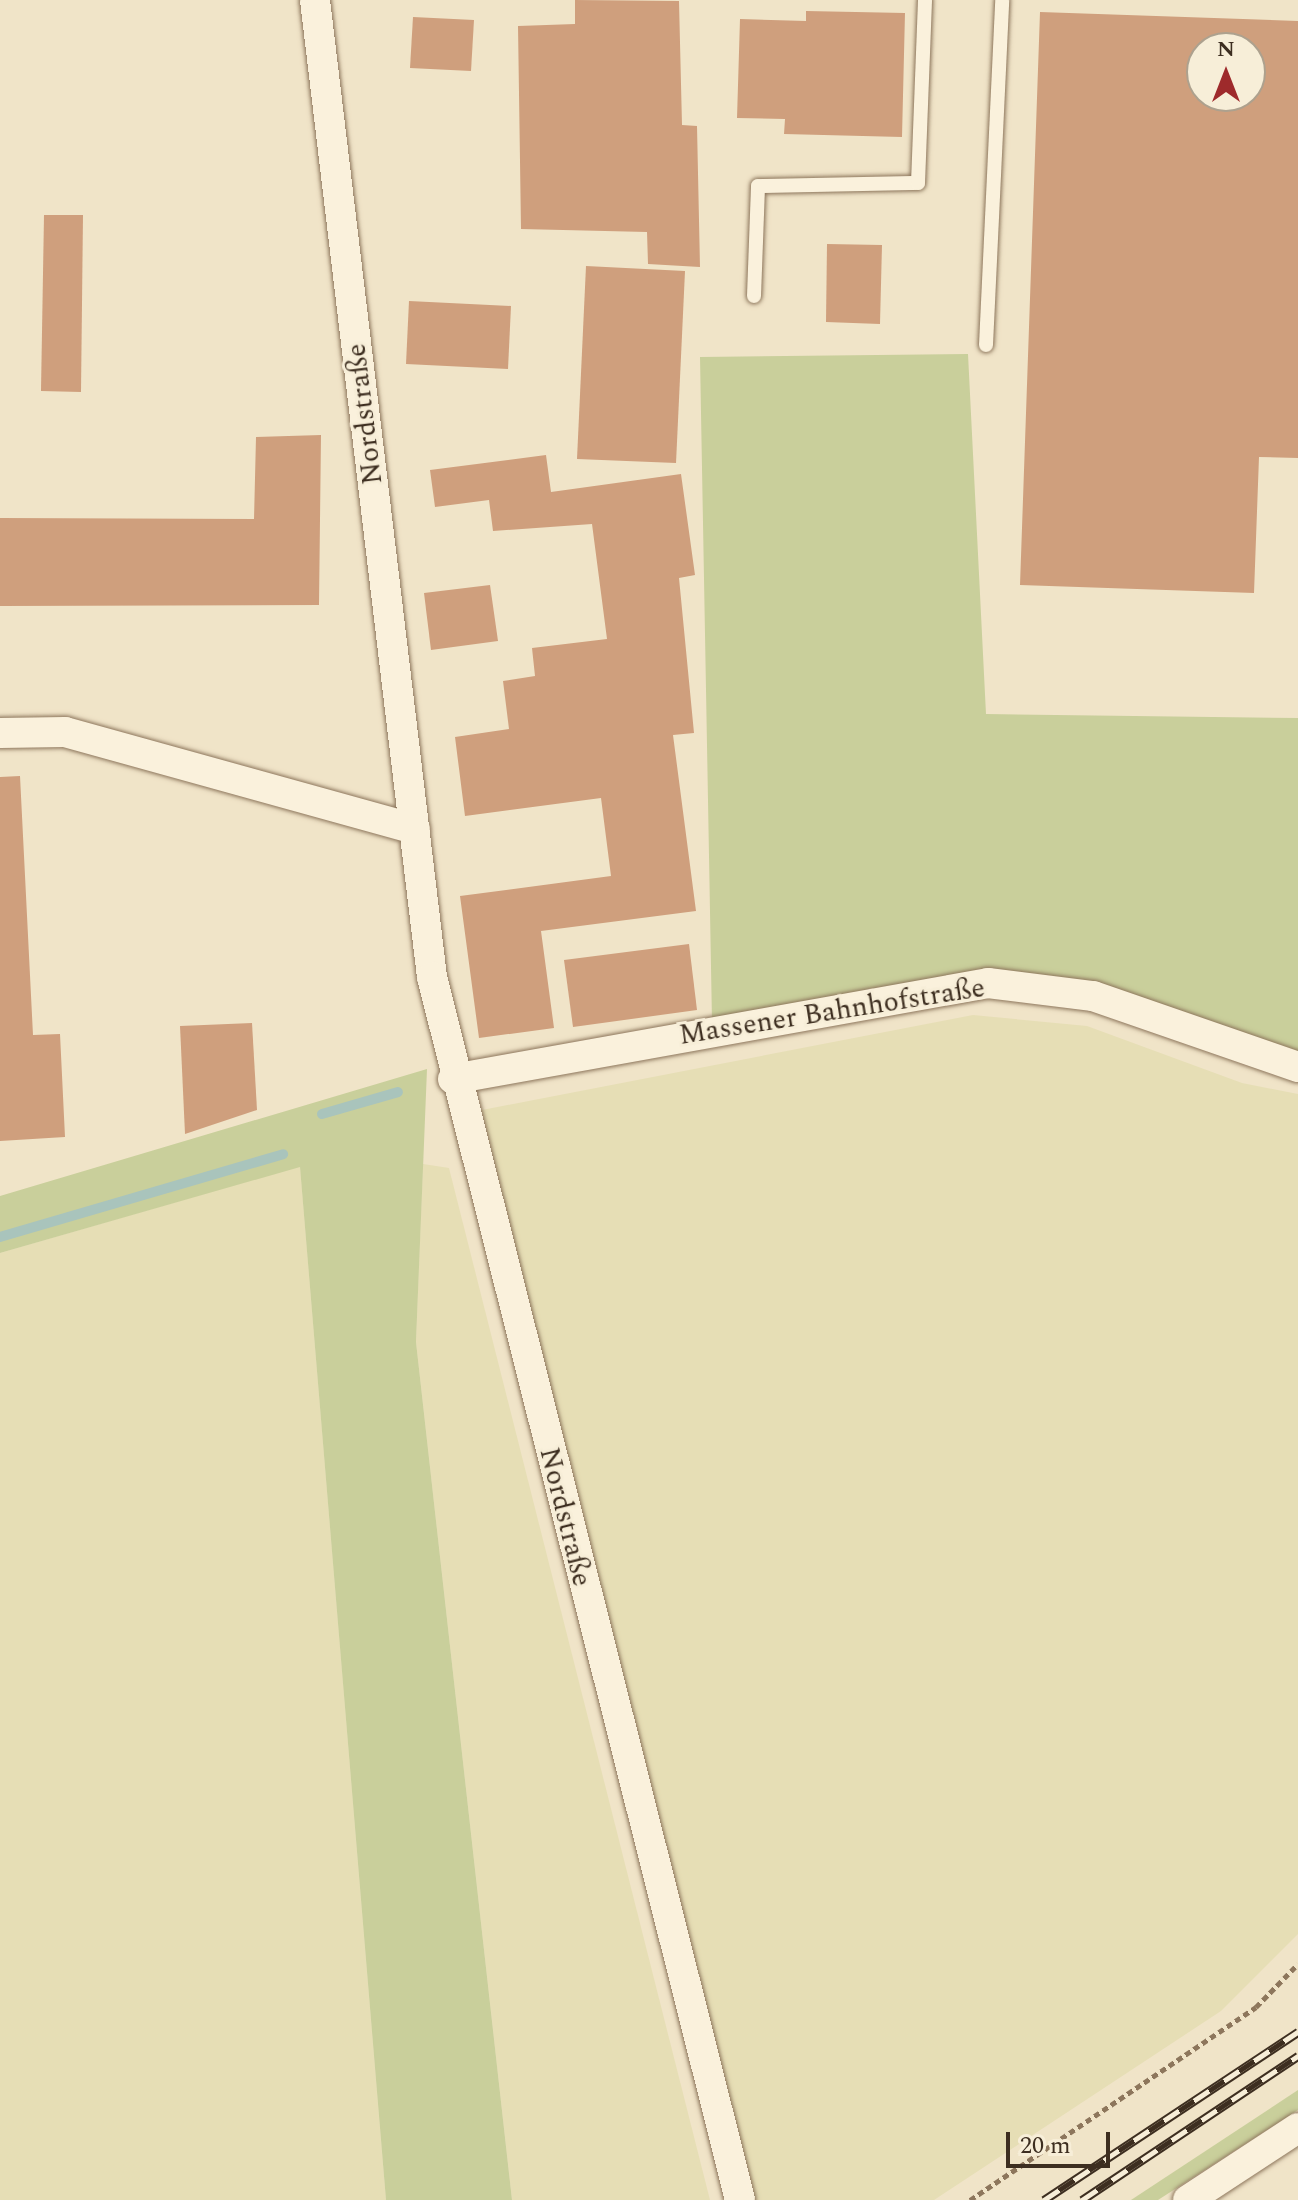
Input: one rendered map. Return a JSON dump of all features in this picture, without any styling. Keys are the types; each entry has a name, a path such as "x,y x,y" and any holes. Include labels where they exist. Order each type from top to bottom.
{"street":[{"name":"Nordstraße","path":"315,0 415,829 453,1079 740,2200"},
{"path":"0,733 65,732 415,829"},
{"name":"Massener Bahnhofstraße","path":"453,1079 988,983 1093,996 1298,1067"},
{"path":"1188,2200 1298,2128"}],"lane":[{"path":"754,296 758,186 918,183 925,0"},
{"path":"986,345 1002,0"}],"path":[{"path":"970,2200 1256,2007 1298,1964"}],"shaded area":[{"path":"973,1015 1087,1026 1242,1083 1298,1094 1298,1934 1221,2011 934,2200 753,2200 477,1111"},
{"path":"423,1164 449,1168 710,2200 512,2200 416,1342"},
{"path":"300,1166 386,2200 0,2200 0,1253"}],"green space":[{"path":"968,354 986,714 1298,718 1298,1055 1096,983 712,1022 700,357"},
{"path":"427,1069 416,1342 512,2200 386,2200 300,1167 0,1253 0,1196"},
{"path":"1298,2090 1298,2110 1158,2200 1131,2200"}],"building":[{"path":"575,0 679,1 682,125 697,126 700,267 648,264 647,232 521,229 518,26 575,24"},
{"path":"806,11 905,13 902,137 784,134 785,119 737,118 740,19 806,21"},
{"path":"1040,12 1298,21 1298,458 1259,457 1254,593 1020,585"},
{"path":"413,17 474,20 471,71 410,68"},
{"path":"44,215 83,215 81,392 41,391"},
{"path":"827,244 882,245 880,324 826,322"},
{"path":"586,266 685,271 676,463 577,459"},
{"path":"409,301 511,306 508,369 406,364"},
{"path":"321,435 319,605 0,606 0,518 254,519 256,437"},
{"path":"546,455 551,492 681,474 695,575 679,578 694,733 673,735 696,911 541,931 554,1028 479,1038 460,896 611,876 601,798 465,816 455,737 509,729 503,681 535,676 532,648 607,639 592,524 493,531 489,500 435,507 430,470"},
{"path":"490,585 498,641 431,650 424,593"},
{"path":"20,776 33,1035 60,1034 65,1137 0,1141 0,777"},
{"path":"689,944 697,1010 573,1027 564,960"},
{"path":"252,1023 257,1110 185,1134 180,1026"}],"waterway":[{"path":"322,1114 398,1092"},
{"path":"0,1237 283,1154"}],"railway":[{"path":"1044,2200 1298,2032"},
{"path":"1082,2200 1298,2056"}]}
